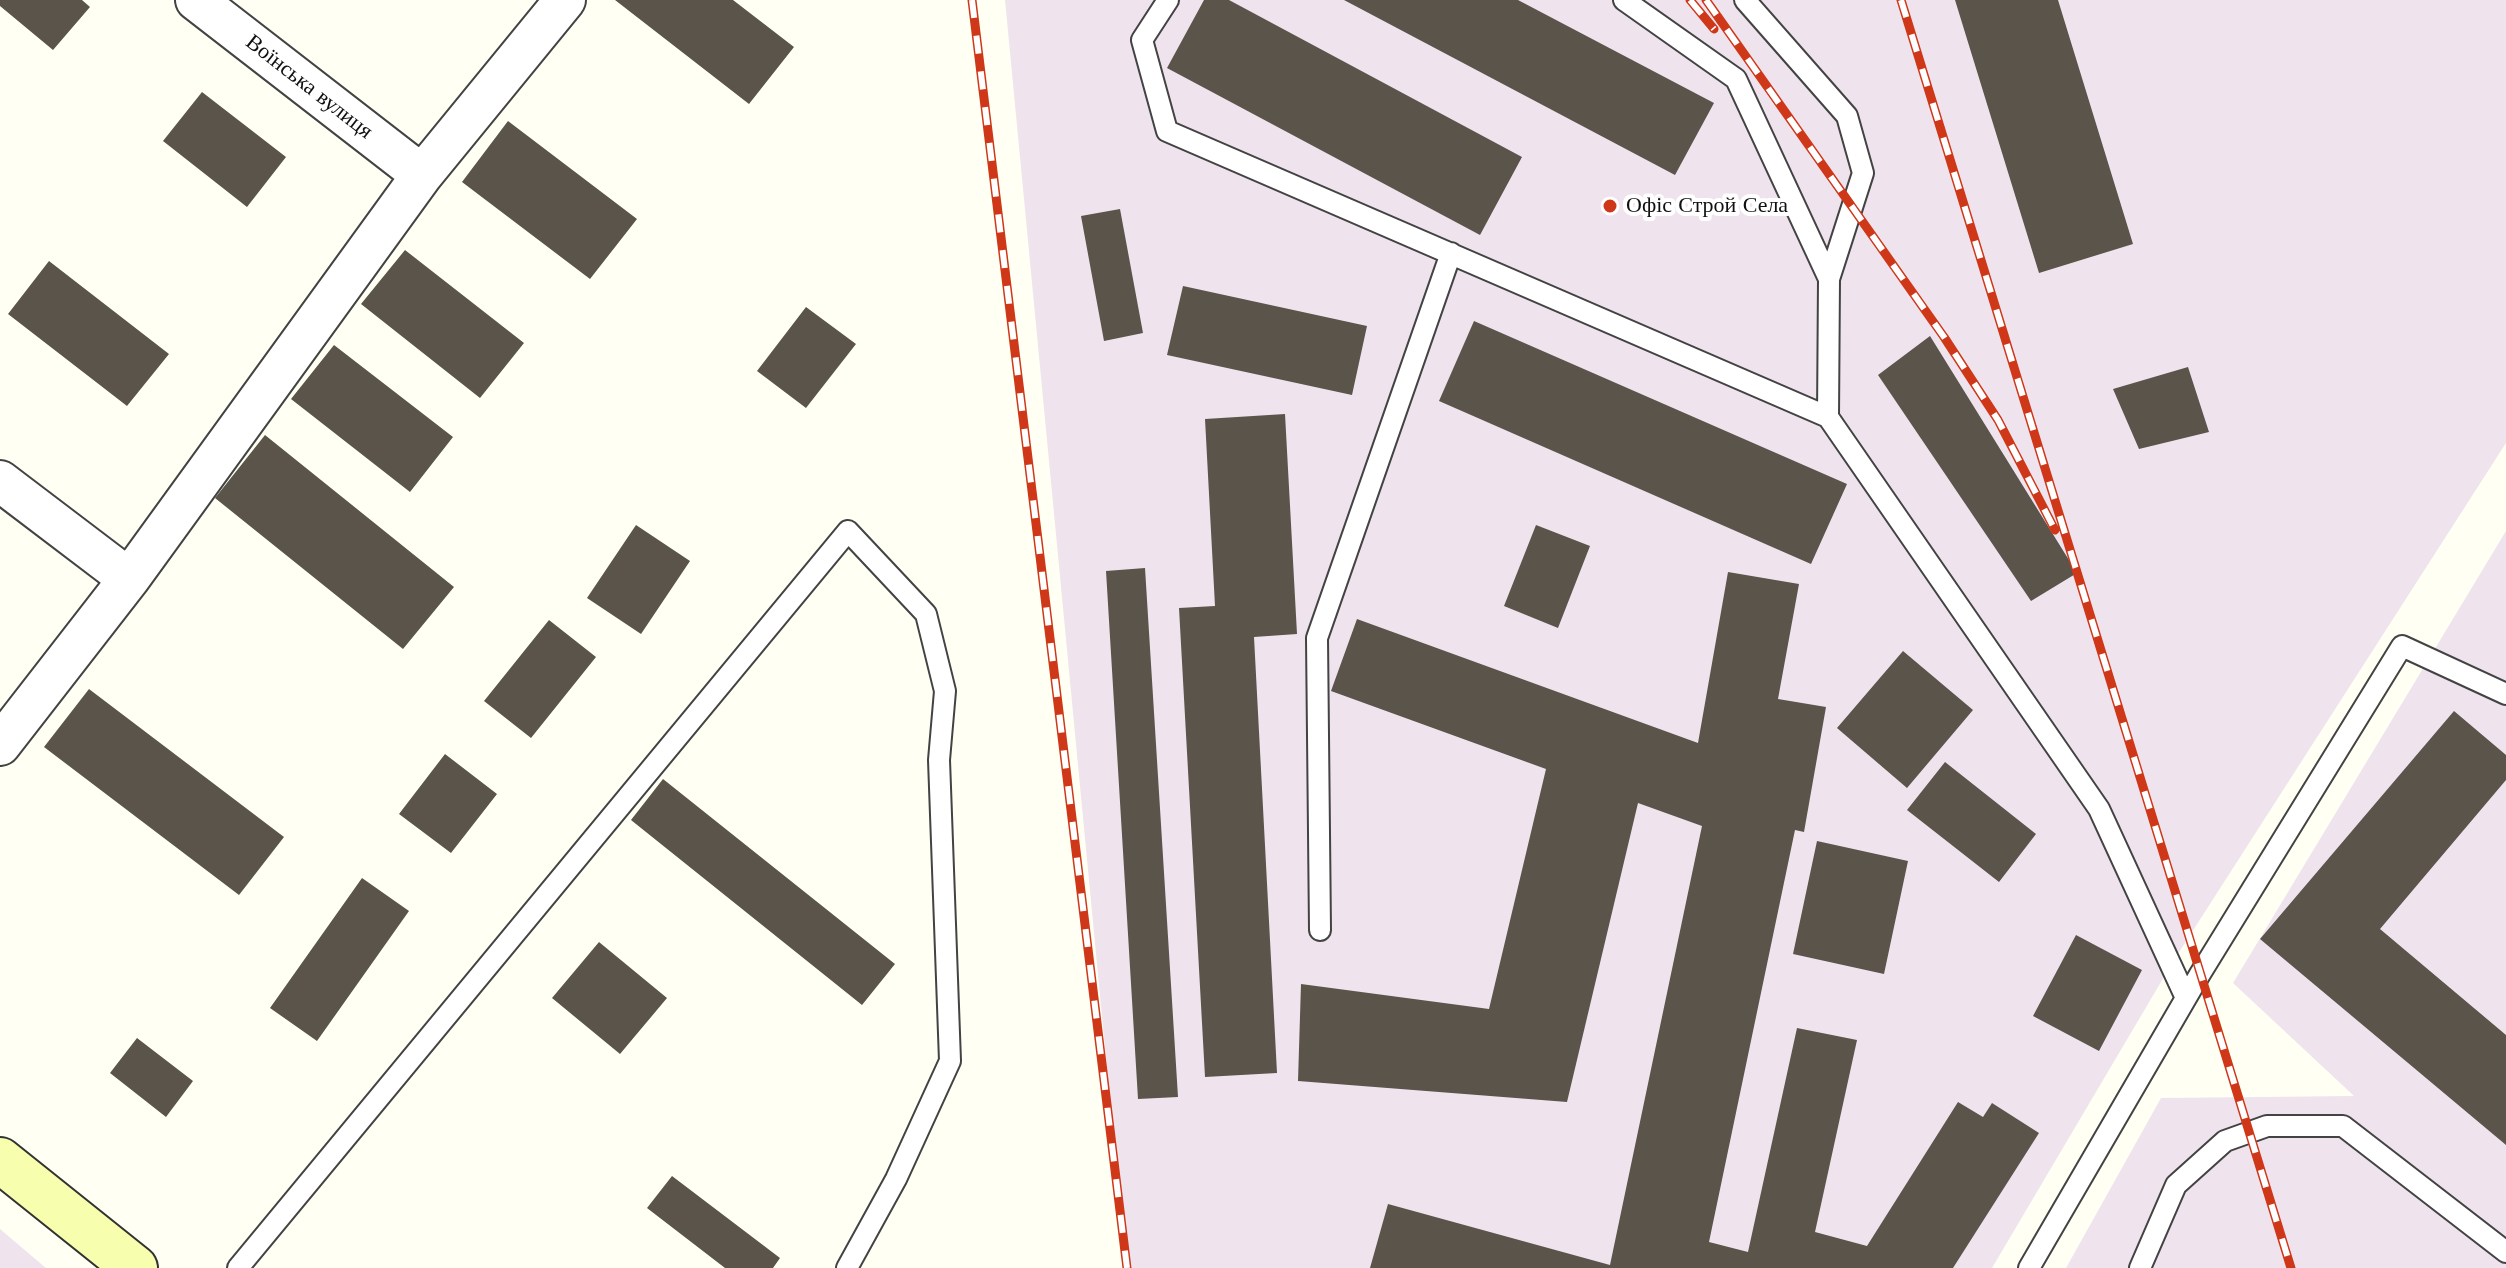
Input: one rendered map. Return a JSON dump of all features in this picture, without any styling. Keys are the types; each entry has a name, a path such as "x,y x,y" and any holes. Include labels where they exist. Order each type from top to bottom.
{"main road":[{"path":"0,1160 135,1268"}],"street":[{"name":"Воїнська вулиця","path":"196,0 422,175"},
{"path":"0,745 129,579 422,175 565,0"},
{"path":"0,481 129,579"}],"lane":[{"path":"1168,0 1142,40 1167,131 1828,417 2099,809 2186,998"},
{"path":"1624,0 1736,79 1829,279"},
{"path":"1745,0 1847,116 1863,173 1829,279 1828,417"},
{"path":"1320,930 1317,638 1451,253"},
{"path":"238,1268 848,531 926,614 945,691 939,760 950,1061 896,1179 847,1268"},
{"path":"2029,1268 2186,998 2402,646 2506,694"},
{"path":"2140,1268 2176,1185 2225,1141 2267,1126 2343,1126 2506,1252"}],"shaded area":[{"path":"1005,0 2506,0 2506,443 2174,960 1992,1268 1126,1268"},
{"path":"2506,531 2506,1268 2066,1268 2161,1098 2354,1096 2233,983"},
{"path":"0,1229 46,1268 0,1268"}],"building":[{"path":"0,0 82,0 90,7 53,50 0,6"},
{"path":"615,0 733,0 794,47 749,104"},
{"path":"1204,0 1229,0 1522,157 1480,235 1167,68"},
{"path":"1344,0 1518,0 1714,103 1675,175"},
{"path":"1955,0 2058,0 2133,244 2039,273"},
{"path":"202,92 286,157 247,207 163,141"},
{"path":"508,121 637,219 590,279 462,182"},
{"path":"1120,209 1143,333 1104,341 1081,216"},
{"path":"405,250 524,343 480,398 361,304"},
{"path":"49,261 169,354 127,406 8,314"},
{"path":"1183,286 1367,326 1352,395 1167,355"},
{"path":"806,307 856,344 806,408 757,371"},
{"path":"1474,321 1847,484 1811,564 1439,401"},
{"path":"1930,336 2077,573 2031,601 1878,375"},
{"path":"334,345 453,437 410,492 291,399"},
{"path":"2188,367 2209,432 2139,449 2113,389"},
{"path":"1285,414 1297,634 1254,637 1277,1073 1205,1077 1179,608 1215,606 1205,419"},
{"path":"265,435 454,587 403,649 215,498"},
{"path":"636,525 690,561 641,634 587,598"},
{"path":"1536,525 1590,546 1558,628 1504,606"},
{"path":"1145,568 1178,1097 1138,1099 1106,571"},
{"path":"1728,572 1799,584 1778,699 1826,707 1804,832 1795,830 1709,1242 1748,1252 1797,1028 1857,1040 1815,1232 1867,1246 1958,1102 1983,1117 1992,1103 2039,1133 1953,1268 1370,1268 1388,1204 1610,1265 1702,826 1638,803 1567,1102 1298,1081 1301,984 1489,1009 1546,769 1331,691 1357,619 1698,743"},
{"path":"549,620 596,657 531,738 484,701"},
{"path":"1903,651 1973,710 1907,788 1837,728"},
{"path":"89,689 284,837 239,895 44,747"},
{"path":"2454,711 2506,755 2506,780 2380,929 2506,1035 2506,1145 2260,939"},
{"path":"445,754 497,794 451,853 399,814"},
{"path":"1945,762 2036,834 1999,882 1907,810"},
{"path":"663,779 895,964 862,1005 631,820"},
{"path":"1817,841 1908,861 1884,974 1793,954"},
{"path":"362,878 409,911 317,1041 270,1008"},
{"path":"2076,935 2142,970 2099,1051 2033,1016"},
{"path":"599,942 667,998 620,1054 552,998"},
{"path":"137,1038 193,1081 166,1117 110,1073"},
{"path":"672,1176 780,1258 773,1268 725,1268 647,1208"}],"railway":[{"path":"972,0 1127,1268"},
{"path":"1690,0 1714,29"},
{"path":"1706,0 1944,337 1998,420 2055,530"},
{"path":"1901,0 2291,1268"}],"place":[{"name":"Офіс Строй Села","path":"1610,206"}]}
